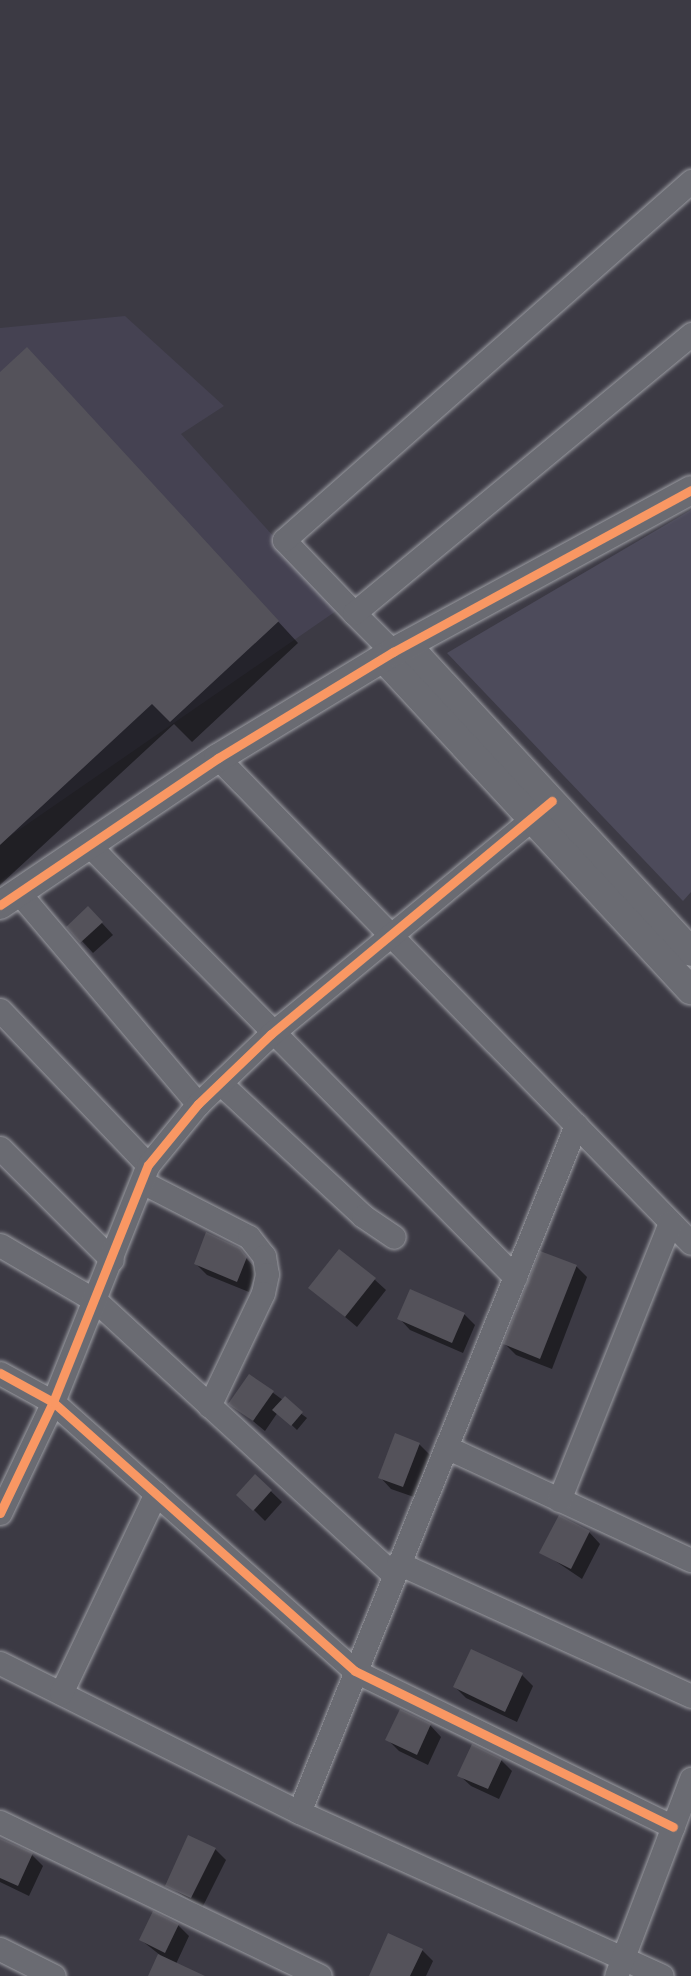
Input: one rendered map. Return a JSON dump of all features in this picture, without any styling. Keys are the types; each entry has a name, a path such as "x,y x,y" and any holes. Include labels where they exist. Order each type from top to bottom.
{"street":[{"path":"691,181 284,540 395,652 542,810 681,945 691,990"},
{"path":"354,613 691,334"},
{"path":"198,1104 9,899 218,758 395,652 691,490"},
{"path":"218,758 691,1243"},
{"path":"2,1502 54,1402 145,1174 198,1104 271,1034 392,937 542,810"},
{"path":"89,845 271,1034 515,1277"},
{"path":"0,1010 145,1174 249,1237 264,1256 267,1274 263,1293 209,1406"},
{"path":"220,1083 363,1216 394,1237"},
{"path":"299,1812 576,1125"},
{"path":"0,1148 112,1260"},
{"path":"559,1500 670,1222"},
{"path":"0,1245 96,1301 209,1406 396,1569 691,1696"},
{"path":"0,1373 54,1402 355,1671 673,1827"},
{"path":"446,1447 691,1560"},
{"path":"61,1693 156,1493"},
{"path":"0,1663 619,1967 662,1976"},
{"path":"619,1967 691,1779"},
{"path":"0,1822 320,1976"},
{"path":"0,1949 54,1976"}],"shaded area":[{"path":"125,316 224,406 181,434 339,609 0,843 0,328"},
{"path":"691,510 691,892 683,901 447,653"}],"building":[{"path":"27,347 279,621 170,722 152,704 0,845 0,372"},
{"path":"88,906 103,922 80,943 66,927"},
{"path":"206,1232 240,1248 247,1257 237,1282 194,1264"},
{"path":"339,1249 376,1278 345,1317 308,1288"},
{"path":"540,1251 577,1265 540,1359 503,1344"},
{"path":"410,1289 465,1313 452,1343 397,1319"},
{"path":"249,1374 274,1391 253,1421 228,1404"},
{"path":"285,1396 303,1412 291,1426 272,1410"},
{"path":"395,1433 420,1443 403,1487 378,1478"},
{"path":"255,1474 272,1490 253,1511 236,1495"},
{"path":"559,1515 590,1531 571,1569 539,1553"},
{"path":"471,1649 523,1673 505,1712 453,1687"},
{"path":"400,1709 431,1724 417,1755 385,1740"},
{"path":"472,1744 502,1759 488,1789 457,1776"},
{"path":"188,1835 216,1848 191,1898 165,1886"},
{"path":"0,1838 33,1853 18,1886 0,1878"},
{"path":"153,1911 179,1924 165,1953 139,1940"},
{"path":"388,1933 423,1949 410,1976 369,1976"},
{"path":"158,1954 205,1976 148,1976"}],"cycle path":[{"path":"0,905 218,758 393,652 691,490"},
{"path":"0,1513 53,1402 148,1165 198,1104 271,1034 552,801"},
{"path":"0,1373 53,1402 355,1671 673,1827"}]}
